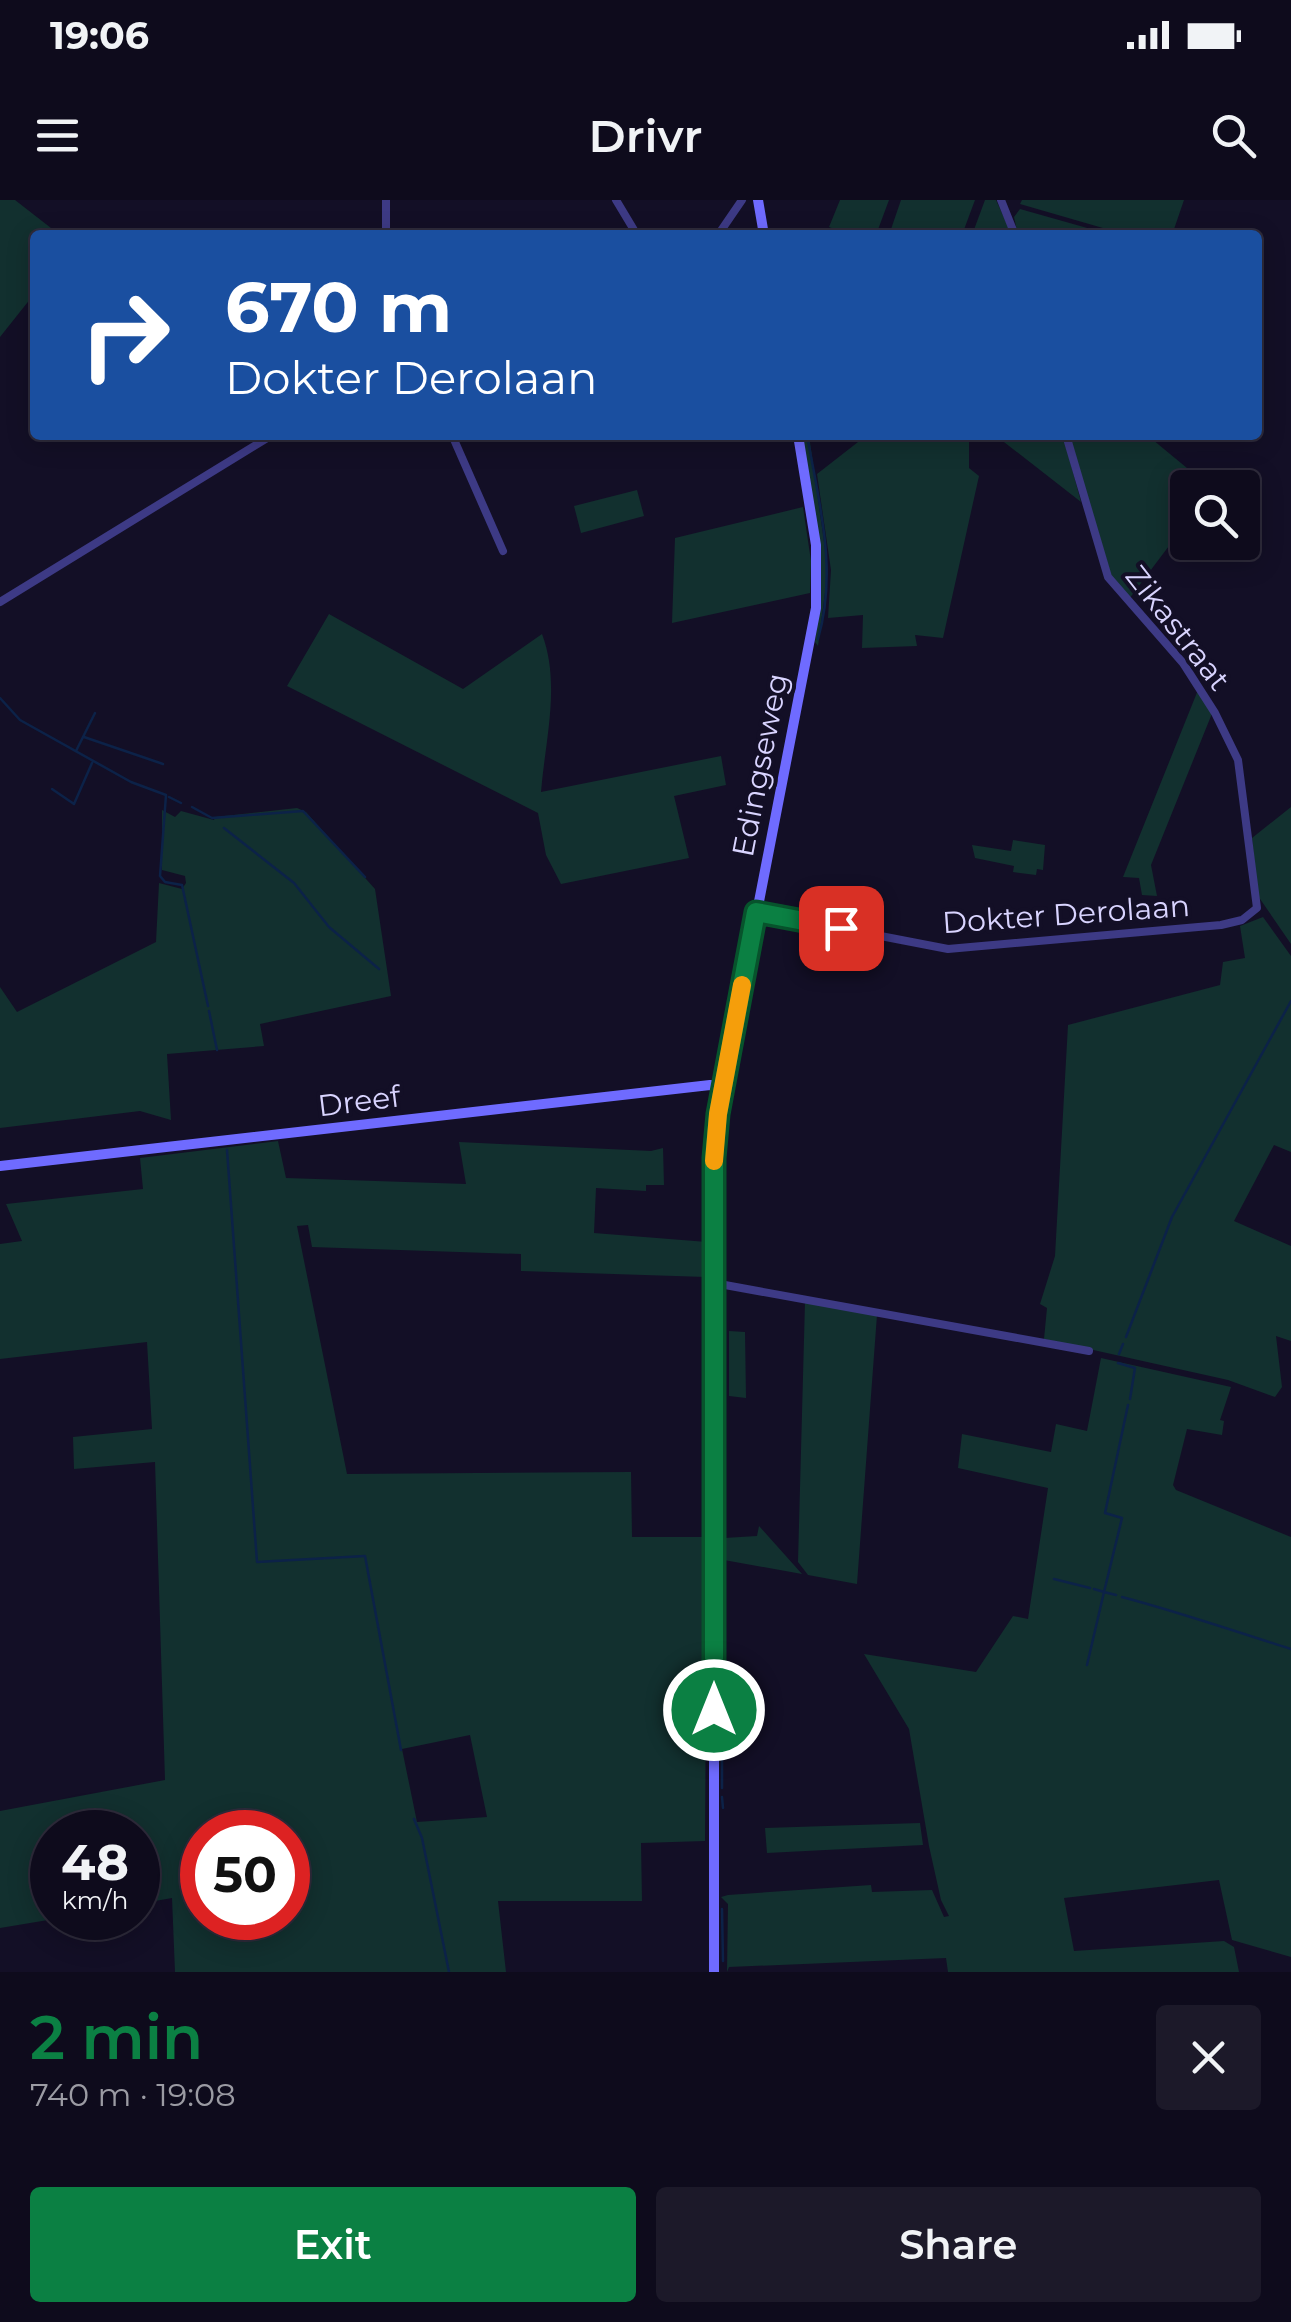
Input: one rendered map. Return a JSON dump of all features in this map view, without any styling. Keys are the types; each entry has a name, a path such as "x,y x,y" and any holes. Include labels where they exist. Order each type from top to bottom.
{"main road":[{"path":"758,200 763,230"},
{"name":"Edingseweg","path":"714,1972 714,1158 723,1087 816,608 816,545 799,440"},
{"name":"Dreef","path":"0,1166 710,1085 723,1087"}],"street":[{"path":"386,200 386,230"},
{"path":"616,200 634,230"},
{"path":"721,230 742,200"},
{"path":"1002,200 1014,230"},
{"path":"0,602 264,440"},
{"path":"454,440 503,551"},
{"name":"Zikastraat","path":"1067,440 1108,577 1183,663 1215,712 1238,760 1257,908"},
{"name":"Dokter Derolaan","path":"756,912 956,948 1221,925 1242,920 1257,908"},
{"path":"714,1283 1090,1350"}],"green space":[{"path":"0,200 15,200 54,230 30,230 30,299 0,337"},
{"path":"840,200 889,200 878,230 829,227"},
{"path":"901,200 975,200 964,230 891,230"},
{"path":"985,200 996,200 1010,230 974,230"},
{"path":"1022,200 1184,200 1174,230 1110,230 1020,204"},
{"path":"1020,209 1094,230 1017,230 1014,217"},
{"path":"803,440 810,440 828,570 818,646 817,538"},
{"path":"861,440 969,442 969,468 979,476 943,638 915,635 917,646 862,648 863,615 828,618 831,570 817,474"},
{"path":"1001,440 1064,440 1081,502"},
{"path":"1071,440 1153,440 1189,470 1170,470 1170,545 1129,599 1112,578"},
{"path":"637,490 644,516 581,533 574,506"},
{"path":"803,507 811,561 810,593 672,623 675,538"},
{"path":"329,614 463,689 542,634 548,653 551,693 541,792 721,756 726,785 674,796 689,858 561,884 546,855 538,813 287,686"},
{"path":"1198,690 1213,711 1151,865 1157,896 1142,895 1139,878 1123,877"},
{"path":"1291,807 1291,944 1258,896 1252,838"},
{"path":"297,808 306,812 375,889 391,996 260,1024 264,1046 167,1054 171,1120 140,1111 0,1128 0,987 17,1012 156,942 159,883 182,889 186,883 185,876 162,870 162,810 175,817 181,811 214,820"},
{"path":"1013,840 1045,845 1043,870 1037,869 1036,875 1013,872 1014,866 975,858 972,845 1011,851"},
{"path":"1263,917 1291,956 1291,1152 1274,1145 1234,1221 1291,1246 1291,1341 1276,1336 1282,1387 1275,1397 1228,1380 1044,1339 1047,1308 1040,1304 1055,1256 1068,1025 1220,985 1223,962 1245,958 1240,926"},
{"path":"278,1141 286,1178 466,1184 459,1142 651,1151 663,1148 664,1185 646,1185 646,1191 596,1188 594,1233 707,1242 706,1277 521,1271 521,1254 312,1247 308,1225 297,1226 347,1474 631,1472 632,1537 707,1537 705,1841 641,1843 642,1901 498,1901 506,1972 175,1972 172,1898 160,1900 160,1810 30,1810 30,1923 0,1928 0,1811 165,1780 155,1462 74,1469 73,1437 152,1429 147,1342 0,1359 0,1244 22,1241 6,1204 143,1189 140,1158","holes":["470,1735 487,1817 417,1822 402,1749"]},
{"path":"805,1302 877,1315 857,1584 808,1575 798,1562"},
{"path":"729,1331 745,1332 746,1398 729,1396"},
{"path":"1101,1358 1231,1387 1220,1420 1224,1421 1222,1435 1187,1429 1173,1485 1176,1490 1291,1537 1291,1957 1232,1940 1219,1880 1064,1898 1074,1951 1224,1941 1234,1947 1239,1972 948,1972 946,1958 729,1967 727,1972 728,1904 721,1897 728,1895 871,1885 872,1892 932,1890 944,1917 949,1916 941,1900 929,1846 909,1729 864,1654 976,1672 1013,1616 1028,1619 1048,1488 958,1468 962,1434 1051,1452 1056,1424 1087,1431"},
{"path":"759,1526 802,1574 724,1560 724,1538 757,1536"},
{"path":"920,1823 923,1845 767,1853 765,1828"}],"waterway":[{"path":"808,440 826,562 824,613 818,639"},
{"path":"0,698 20,720 131,782 166,795 160,876 165,882 182,885 208,1006"},
{"path":"76,751 95,713"},
{"path":"84,737 163,764"},
{"path":"52,789 74,804 92,763"},
{"path":"169,797 181,803"},
{"path":"192,807 212,818 303,811 365,877"},
{"path":"224,828 294,883 329,927 379,969"},
{"path":"1126,1337 1172,1217 1291,1001"},
{"path":"209,1011 217,1050"},
{"path":"723,1267 724,1142"},
{"path":"227,1150 257,1562 365,1556 401,1750"},
{"path":"723,1288 723,1316"},
{"path":"723,1324 723,1415"},
{"path":"1119,1354 1123,1344"},
{"path":"1118,1363 1135,1368 1130,1399"},
{"path":"1116,1595 1104,1592 1122,1518 1105,1513 1128,1405"},
{"path":"722,1579 723,1625"},
{"path":"1054,1579 1090,1588"},
{"path":"1087,1665 1104,1592 1094,1589"},
{"path":"1122,1597 1291,1649"},
{"path":"722,1747 723,1636"},
{"path":"722,1753 722,1788"},
{"path":"722,1797 723,1808"},
{"path":"414,1819 422,1838 449,1972"},
{"path":"722,1909 723,1961"}],"slow traffic":[{"path":"714,1161 718,1114 742,985"}],"route":[{"path":"714,1710 714,1158 718,1114 756,912 841,928"}]}
